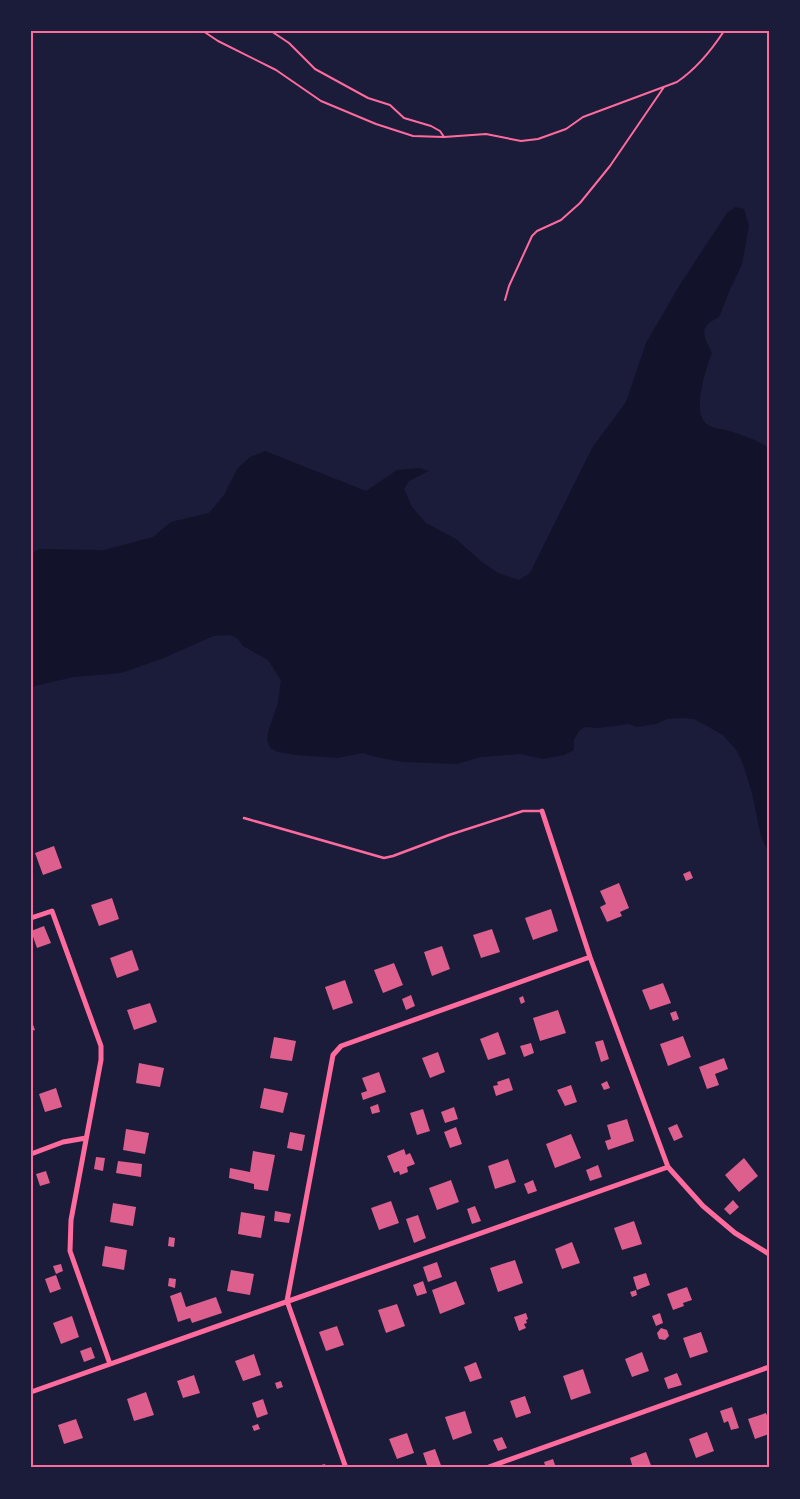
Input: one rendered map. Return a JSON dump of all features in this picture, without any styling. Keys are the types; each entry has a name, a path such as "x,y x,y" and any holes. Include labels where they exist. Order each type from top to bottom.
{"street":[{"path":"542,810 590,958 668,1167 703,1206 735,1233 769,1254"},
{"path":"31,918 52,911 101,1046 101,1060 70,1220 70,1251 110,1364"},
{"path":"346,1468 287,1300 333,1055 341,1046 590,958"},
{"path":"31,1154 63,1142 86,1138"},
{"path":"31,1392 668,1167"},
{"path":"486,1468 769,1367"}],"lane":[{"path":"244,818 384,858 523,811 542,810"}],"path":[{"path":"203,31 218,41 276,70 321,101 376,124 413,136 444,137 486,134 521,141 538,139 566,129 583,117 677,82 691,73 716,44 724,31"},
{"path":"271,31 289,43 315,69 368,98 390,105 404,118 432,126 440,131 444,137"},
{"path":"505,300 509,286 532,236 537,231 561,220 580,203 610,166 664,87"}],"shaded area":[{"path":"735,207 744,209 749,226 742,264 719,317 705,328 706,341 712,353 703,381 700,403 704,421 710,426 744,436 769,448 769,853 761,836 752,793 737,751 723,735 694,719 667,719 656,724 637,727 628,724 599,728 585,727 579,731 574,740 574,750 564,755 543,759 520,754 481,757 457,764 403,762 363,753 338,758 278,752 270,748 267,739 278,703 281,680 268,660 243,646 237,638 230,635 213,636 164,658 121,673 73,677 31,687 31,553 40,549 104,550 153,537 171,522 209,513 224,495 237,469 250,457 265,451 366,491 397,470 419,468 429,471 409,481 404,489 412,507 426,523 456,539 482,562 498,573 519,580 530,573 592,448 626,402 646,343 681,283 727,213"}],"building":[{"path":"54,846 62,868 43,875 35,853"},
{"path":"690,871 693,878 686,881 683,874"},
{"path":"619,883 629,908 620,912 622,916 607,922 600,907 606,904 600,891"},
{"path":"112,898 119,919 99,926 91,905"},
{"path":"551,909 558,931 533,940 525,918"},
{"path":"44,926 51,943 37,948 31,931"},
{"path":"492,929 500,952 481,958 473,935"},
{"path":"442,946 450,969 432,976 424,952"},
{"path":"132,950 139,970 117,978 110,958"},
{"path":"394,963 403,985 383,993 374,970"},
{"path":"345,980 353,1003 333,1010 325,987"},
{"path":"663,983 671,1003 650,1010 642,990"},
{"path":"411,995 415,1006 406,1010 402,999"},
{"path":"523,996 525,1002 521,1004 519,998"},
{"path":"150,1003 157,1022 134,1030 127,1010"},
{"path":"558,1010 566,1033 540,1041 533,1018"},
{"path":"676,1011 679,1019 673,1021 670,1013"},
{"path":"31,1019 35,1030 31,1031"},
{"path":"498,1032 506,1054 488,1060 480,1039"},
{"path":"683,1036 691,1057 668,1066 660,1044"},
{"path":"274,1037 296,1041 292,1061 270,1058"},
{"path":"603,1040 609,1059 601,1062 595,1042"},
{"path":"531,1043 534,1053 524,1057 520,1046"},
{"path":"438,1052 445,1072 430,1078 422,1058"},
{"path":"724,1058 728,1069 715,1074 719,1085 707,1089 699,1067"},
{"path":"139,1063 164,1068 160,1087 136,1083"},
{"path":"379,1072 386,1092 363,1100 361,1093 367,1091 362,1078"},
{"path":"509,1078 513,1090 496,1096 493,1086 498,1085 497,1082"},
{"path":"607,1081 610,1088 604,1090 601,1084"},
{"path":"571,1085 577,1102 565,1106 557,1090"},
{"path":"56,1088 62,1107 45,1112 39,1094"},
{"path":"264,1088 288,1093 283,1113 260,1108"},
{"path":"378,1104 380,1112 372,1114 370,1107"},
{"path":"454,1107 458,1119 445,1123 441,1112"},
{"path":"423,1109 430,1131 417,1135 410,1113"},
{"path":"627,1119 634,1141 608,1150 605,1141 611,1139 607,1125"},
{"path":"677,1124 683,1137 674,1141 668,1128"},
{"path":"456,1127 462,1144 450,1148 444,1132"},
{"path":"126,1129 149,1133 145,1154 123,1150"},
{"path":"290,1132 305,1135 302,1151 287,1148"},
{"path":"571,1134 581,1158 555,1168 546,1144"},
{"path":"404,1149 406,1155 410,1153 415,1164 407,1167 408,1172 400,1175 399,1171 394,1173 387,1156"},
{"path":"253,1151 275,1155 268,1191 254,1189 254,1184 229,1178 230,1168 250,1172"},
{"path":"96,1157 105,1158 103,1171 94,1169"},
{"path":"744,1158 758,1176 739,1192 725,1175"},
{"path":"508,1159 516,1182 495,1189 488,1166"},
{"path":"118,1161 142,1164 141,1177 116,1173"},
{"path":"598,1165 602,1177 590,1181 586,1170"},
{"path":"46,1171 50,1183 40,1186 36,1174"},
{"path":"451,1180 459,1202 437,1210 429,1188"},
{"path":"533,1180 537,1191 528,1194 524,1184"},
{"path":"733,1200 739,1207 730,1215 724,1209"},
{"path":"391,1201 399,1223 379,1230 371,1208"},
{"path":"113,1203 136,1207 133,1226 110,1222"},
{"path":"475,1206 481,1221 472,1224 467,1209"},
{"path":"275,1211 291,1214 289,1223 274,1221"},
{"path":"241,1212 265,1216 261,1238 238,1234"},
{"path":"418,1215 426,1238 414,1243 406,1219"},
{"path":"634,1221 642,1244 622,1250 614,1228"},
{"path":"169,1237 175,1238 174,1247 168,1246"},
{"path":"572,1242 580,1263 562,1269 555,1249"},
{"path":"105,1246 127,1250 124,1270 102,1266"},
{"path":"515,1260 523,1283 498,1292 490,1268"},
{"path":"437,1262 442,1277 428,1282 423,1267"},
{"path":"61,1264 63,1271 56,1274 53,1266"},
{"path":"231,1270 254,1274 250,1295 227,1291"},
{"path":"646,1273 650,1285 637,1290 633,1277"},
{"path":"56,1275 61,1289 50,1293 45,1279"},
{"path":"169,1278 176,1279 175,1288 168,1286"},
{"path":"423,1281 427,1293 417,1296 413,1285"},
{"path":"456,1281 465,1304 440,1314 432,1290"},
{"path":"687,1287 692,1300 683,1303 684,1306 673,1310 667,1294"},
{"path":"636,1290 637,1295 632,1297 630,1292"},
{"path":"181,1292 186,1307 216,1297 222,1313 192,1323 190,1318 178,1322 170,1296"},
{"path":"397,1304 405,1326 386,1333 378,1310"},
{"path":"526,1313 528,1319 526,1320 527,1323 524,1324 526,1328 519,1331 514,1317"},
{"path":"660,1313 663,1323 656,1326 652,1316"},
{"path":"72,1316 79,1337 61,1344 53,1323"},
{"path":"337,1326 344,1345 326,1351 319,1332"},
{"path":"661,1328 667,1330 669,1336 665,1340 659,1339 657,1333"},
{"path":"701,1332 708,1352 690,1358 683,1338"},
{"path":"91,1347 95,1358 84,1362 80,1351"},
{"path":"642,1352 649,1371 632,1377 625,1359"},
{"path":"254,1354 261,1375 243,1381 235,1361"},
{"path":"476,1362 482,1378 470,1382 464,1367"},
{"path":"583,1369 591,1393 571,1400 563,1376"},
{"path":"677,1373 682,1385 668,1389 664,1378"},
{"path":"194,1375 200,1393 183,1398 177,1381"},
{"path":"281,1381 283,1387 277,1389 275,1383"},
{"path":"146,1392 154,1415 134,1421 127,1399"},
{"path":"525,1396 531,1413 516,1418 510,1401"},
{"path":"263,1399 268,1414 257,1418 252,1403"},
{"path":"732,1407 739,1428 731,1430 728,1421 724,1423 720,1411"},
{"path":"465,1411 472,1433 453,1440 445,1417"},
{"path":"766,1413 769,1421 769,1434 755,1439 748,1419"},
{"path":"76,1419 83,1438 64,1444 58,1425"},
{"path":"258,1424 260,1429 254,1431 252,1426"},
{"path":"707,1432 714,1451 696,1458 689,1439"},
{"path":"407,1433 414,1453 397,1459 389,1439"},
{"path":"502,1437 507,1448 498,1451 493,1440"},
{"path":"435,1449 442,1468 428,1468 423,1453"},
{"path":"646,1452 652,1468 633,1468 630,1458"},
{"path":"553,1459 556,1468 546,1468 544,1462"},
{"path":"325,1464 326,1468 313,1468 313,1467"}]}
